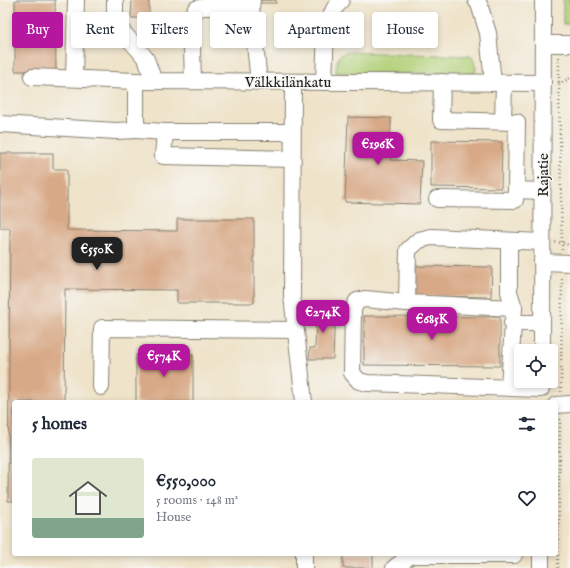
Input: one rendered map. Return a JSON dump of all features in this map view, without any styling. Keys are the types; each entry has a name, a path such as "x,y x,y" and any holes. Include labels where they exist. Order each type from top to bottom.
{"street":[{"path":"74,78 76,0"},
{"path":"115,0 115,17 118,27 146,59 154,81"},
{"path":"324,82 326,28 334,9 341,0"},
{"path":"476,0 479,4 488,33 499,83 503,121"},
{"name":"Rajatie","path":"542,344 544,0"},
{"path":"193,81 191,17 196,9 251,3 259,82"},
{"path":"543,44 565,44"},
{"name":"Välkkilänkatu","path":"32,77 136,81 543,83"},
{"path":"136,81 136,130"},
{"path":"293,82 292,296 304,400"},
{"path":"437,199 515,200 516,190 516,122 441,120 442,82"},
{"path":"0,124 116,131 292,132"},
{"path":"165,132 163,156 292,159"},
{"path":"516,190 542,191"},
{"path":"407,303 408,250 419,240 431,237 542,242"},
{"path":"509,241 509,292 513,316 509,387"},
{"path":"542,262 566,263"},
{"path":"541,391 509,387 368,383 359,381 352,373 353,309 357,301 366,299 513,316 542,323"},
{"path":"101,387 102,328 295,330"},
{"path":"304,556 304,568"},
{"path":"394,568 410,556"},
{"path":"540,568 541,556"}],"path":[{"path":"558,568 566,263 562,243 559,83 565,44"}],"green space":[{"path":"563,0 570,0 570,24 563,24"},
{"path":"348,52 472,56 476,68 475,74 336,73 337,61 340,55"}],"building":[{"path":"15,0 55,0 55,12 15,12"},
{"path":"132,0 149,0 149,12 137,12 137,18 131,18"},
{"path":"258,0 276,0 276,3 258,3"},
{"path":"15,48 56,48 56,71 15,71"},
{"path":"348,117 391,118 390,160 422,161 420,204 345,202"},
{"path":"431,141 502,142 501,188 431,187"},
{"path":"0,153 53,153 53,169 67,169 67,230 177,231 177,219 254,219 254,303 177,303 177,290 65,289 64,400 12,400 12,501 8,501 10,228 0,228"},
{"path":"414,266 492,267 491,297 413,296"},
{"path":"310,309 335,310 333,359 309,359 310,348 315,348 316,320 310,320"},
{"path":"364,316 500,317 500,366 364,365"},
{"path":"136,355 193,355 193,400 136,400"},
{"path":"343,556 373,556 373,568 343,568"}]}
